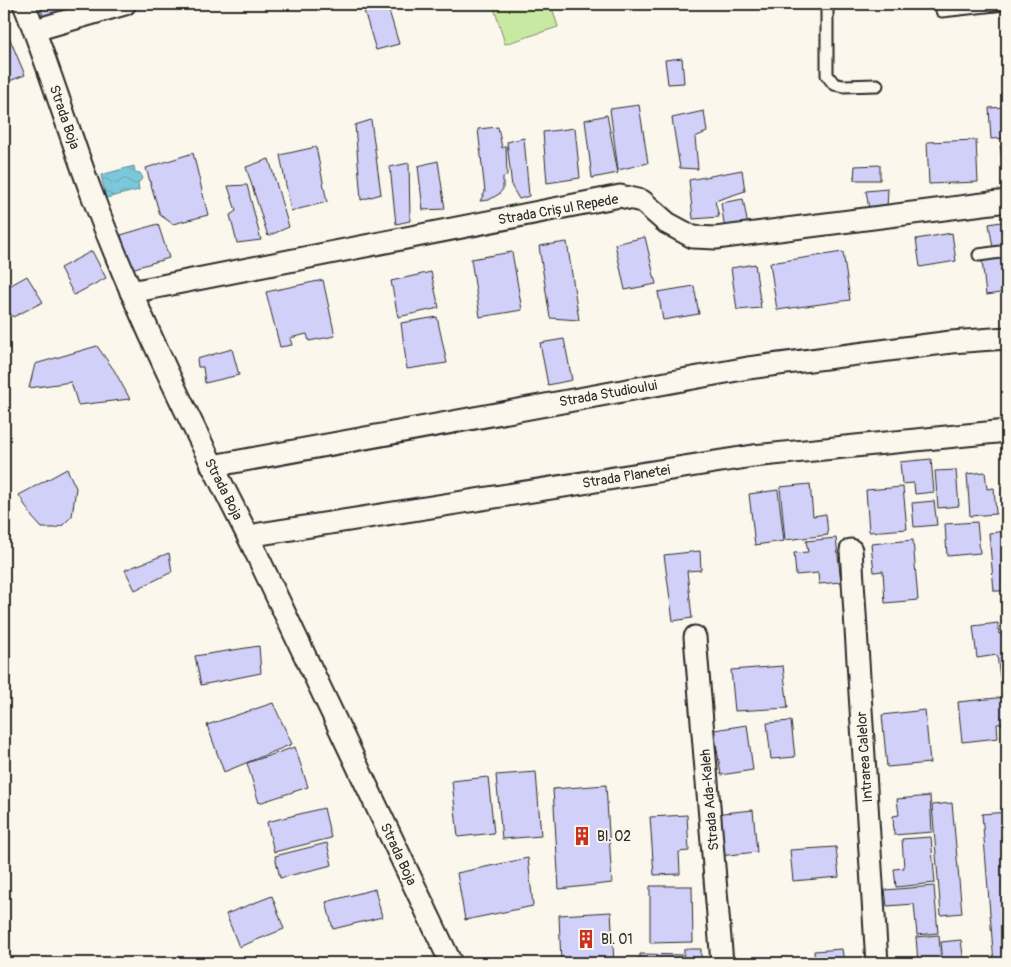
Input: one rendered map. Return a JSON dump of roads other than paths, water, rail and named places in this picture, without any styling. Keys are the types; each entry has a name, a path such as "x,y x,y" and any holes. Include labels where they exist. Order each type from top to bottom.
{"street":[{"name":"Strada Boja","path":"24,4 91,193 131,292 212,466 248,536 451,963"},
{"path":"34,30 125,4"},
{"name":"Strada Crișul Repede","path":"131,292 620,196 642,201 667,223 693,237 716,238 1007,201"},
{"name":"Strada Studioului","path":"212,466 748,368 951,342 1007,338"},
{"name":"Strada Planetei","path":"248,536 753,456 1007,431"},
{"name":"Intrarea Calelor","path":"850,550 878,963"},
{"name":"Strada Ada-Kaleh","path":"696,637 722,963"}],"lane":[{"path":"827,4 827,75 834,84 842,86 877,85"},
{"path":"942,11 1004,4"},
{"path":"979,255 1007,251"}],"water":[{"path":"134,166 135,172 140,173 143,178 138,183 139,190 106,198 101,175"}],"place":[{"name":"Bl. O2","path":"582,836"},
{"name":"Bl. O1","path":"586,939"}]}
